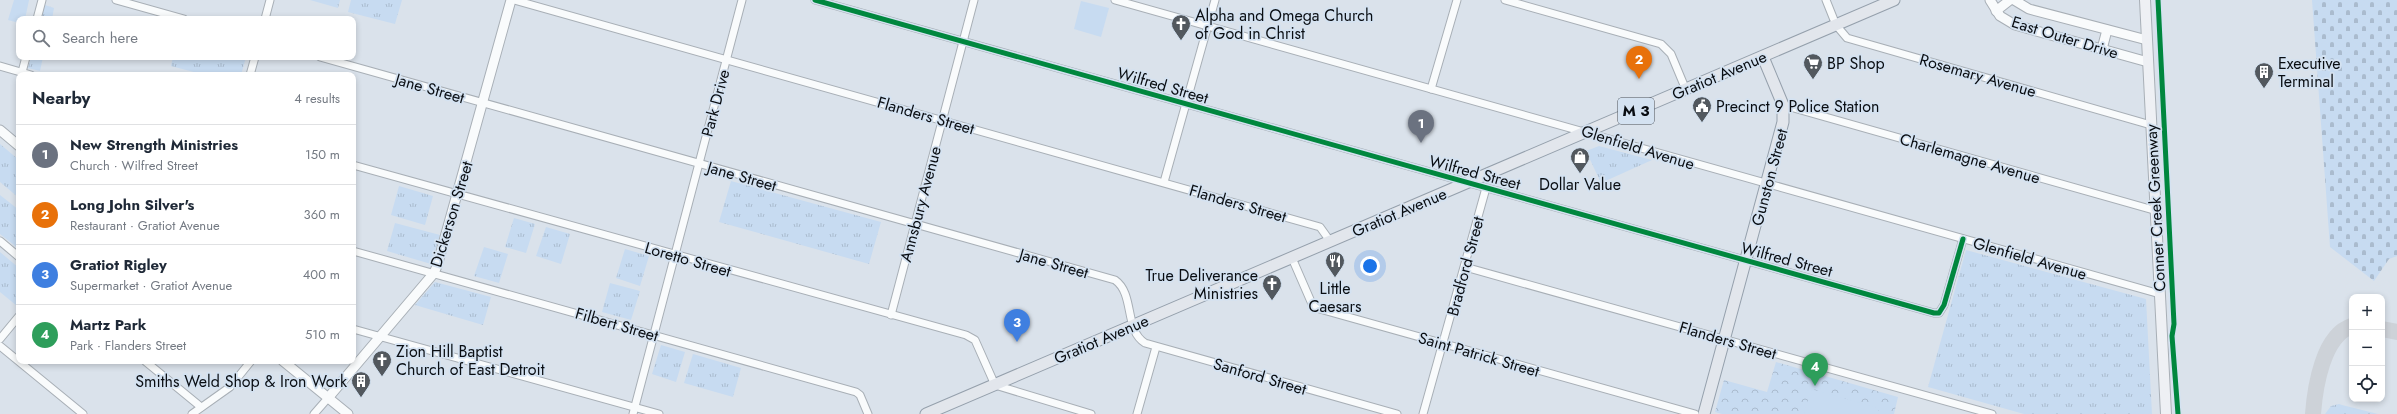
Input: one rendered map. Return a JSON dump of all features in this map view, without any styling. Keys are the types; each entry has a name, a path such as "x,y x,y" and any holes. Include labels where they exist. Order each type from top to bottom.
{"main road":[{"name":"Gratiot Avenue","path":"926,414 1894,0"},
{"path":"2145,0 2157,212 2166,414"},
{"name":"Gunston Street","path":"1704,414 1784,122 1783,105 1763,57"}],"street":[{"path":"38,16 42,0"},
{"path":"116,0 173,16"},
{"path":"266,16 270,0"},
{"name":"Dickerson Street","path":"314,414 434,273 459,195 511,0"},
{"name":"Flanders Street","path":"514,0 1320,227 1330,241"},
{"name":"Park Drive","path":"634,411 742,0"},
{"name":"Wilfred Street","path":"815,0 1746,261 1939,313 1944,305 1963,239"},
{"name":"Annsbury Avenue","path":"891,315 974,0"},
{"name":"Glenfield Avenue","path":"1115,0 1587,132 1767,185 2160,294"},
{"path":"1164,182 1215,0"},
{"path":"1431,89 1457,0"},
{"path":"1505,0 1660,44 1671,54 1686,90"},
{"name":"Rosemary Avenue","path":"1826,0 1836,25 1847,38 2151,125"},
{"name":"East Outer Drive","path":"1990,0 1996,11 2015,25 2148,62"},
{"path":"1996,11 2010,0"},
{"name":"East Outer Drive","path":"2014,0 2029,9 2147,40"},
{"path":"2102,50 2107,30"},
{"path":"0,66 22,72 25,60"},
{"path":"251,72 254,60"},
{"name":"Jane Street","path":"331,60 1115,280 1120,285 1129,307 1133,326"},
{"name":"Charlemagne Avenue","path":"1783,105 2157,212"},
{"path":"0,130 16,143"},
{"name":"Loretto Street","path":"356,166 966,335 975,340 995,385"},
{"name":"Bradford Street","path":"1424,414 1486,188"},
{"path":"0,241 16,254"},
{"name":"Filbert Street","path":"356,252 856,392 860,395 868,414"},
{"name":"Saint Patrick Street","path":"1292,258 1312,304 1316,308 1695,414"},
{"name":"Flanders Street","path":"1465,268 1989,414"},
{"path":"0,339 16,320"},
{"name":"Sanford Street","path":"1133,326 1141,341 1156,347 1397,414"},
{"path":"356,330 634,411 659,414"},
{"path":"0,346 16,359"},
{"path":"1137,414 1156,347"},
{"path":"22,364 83,414"},
{"path":"149,364 201,406"},
{"path":"192,414 201,406 230,387 249,364"},
{"path":"287,364 348,414"},
{"path":"995,385 1091,414"}],"green space":[{"path":"14,0 29,0 26,16 16,16 16,22 8,20"},
{"path":"310,0 340,0 338,8"},
{"path":"351,0 402,0 395,24 348,12"},
{"path":"2312,0 2397,0 2397,256 2389,259 2374,281 2330,247"},
{"path":"1081,1 1109,8 1101,37 1074,29"},
{"path":"45,5 54,8 53,16 42,16"},
{"path":"30,60 42,60 40,71 28,68"},
{"path":"172,60 245,60 242,72 194,72 171,66"},
{"path":"0,144 16,157 16,195 0,182"},
{"path":"1599,146 1652,160 1601,183 1586,151"},
{"path":"731,181 881,222 869,264 719,222"},
{"path":"399,186 433,196 425,225 391,215"},
{"path":"0,195 16,208 16,247 0,234"},
{"path":"514,218 535,224 526,253 505,247"},
{"path":"395,223 440,235 431,264 387,251"},
{"path":"546,227 570,234 561,264 536,256"},
{"path":"484,247 508,254 499,283 474,276"},
{"path":"625,249 649,256 640,286 616,278"},
{"path":"1966,250 2146,299 2152,414 2024,414 1928,387"},
{"path":"0,252 16,265 16,305 0,292"},
{"path":"435,282 491,297 483,325 415,305"},
{"path":"610,283 640,291 631,320 602,312"},
{"path":"661,345 685,352 676,382 652,374"},
{"path":"693,354 741,368 733,397 684,383"},
{"path":"1776,362 1898,397 1894,414 1722,414 1715,412 1724,380 1767,392"},
{"path":"1811,389 1879,408 1877,414 1804,414"},
{"path":"2339,404 2378,414 2325,414 2331,406"}],"taxiway":[{"path":"2313,414 2316,390 2322,363 2334,340 2342,331 2349,328"},
{"path":"2385,330 2397,332"}],"cycle path":[{"path":"815,0 1934,313 1939,313 1944,305 1963,239"},
{"name":"Conner Creek Greenway","path":"2158,0 2174,324 2172,336 2178,414"}],"place":[{"name":"Alpha and Omega Church of God in Christ","path":"1181,41"},
{"name":"Long John Silver's","path":"1639,79"},
{"name":"BP Shop","path":"1813,80"},
{"name":"Executive Terminal","path":"2264,89"},
{"name":"Precinct 9 Police Station","path":"1702,123"},
{"name":"New Strength Ministries","path":"1421,143"},
{"name":"Dollar Value","path":"1580,174"},
{"name":"Little Caesars","path":"1335,278"},
{"name":"True Deliverance Ministries","path":"1272,301"},
{"name":"Gratiot Rigley","path":"1017,342"},
{"name":"Zion Hill Baptist Church of East Detroit","path":"382,377"},
{"name":"Martz Park","path":"1815,386"},
{"name":"Smiths Weld Shop & Iron Work","path":"361,398"}]}
